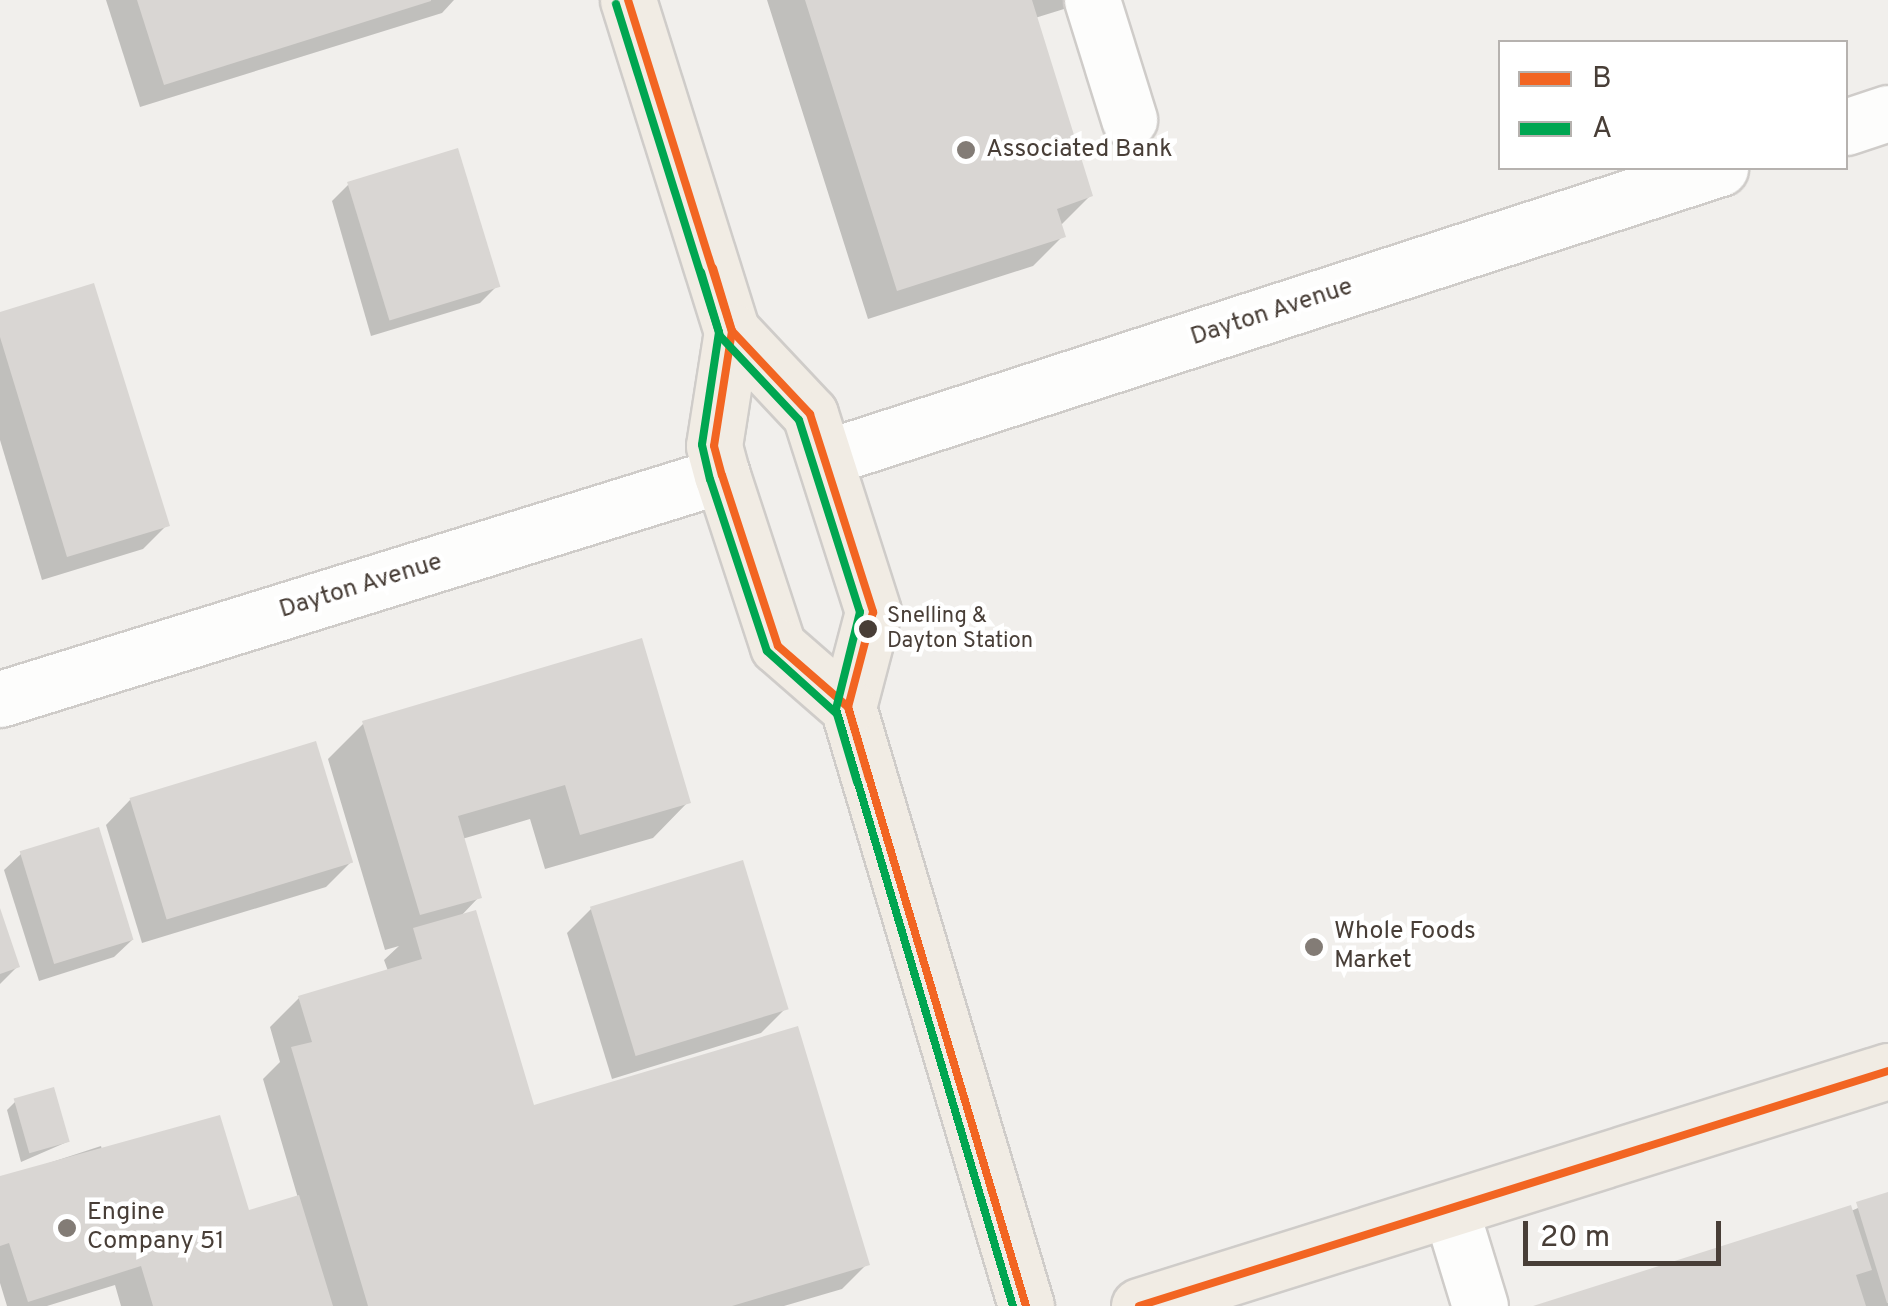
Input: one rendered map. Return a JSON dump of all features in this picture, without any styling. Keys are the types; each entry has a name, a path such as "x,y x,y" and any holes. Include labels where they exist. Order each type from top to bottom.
{"main road":[{"path":"628,0 732,331 810,414 873,612 848,707 1026,1306"},
{"path":"732,331 714,446 722,475 778,646 848,707"},
{"path":"1139,1306 1888,1071"}],"street":[{"path":"1092,0 1128,118"},
{"path":"1848,126 1888,114"},
{"name":"Dayton Avenue","path":"825,458 1714,170"},
{"name":"Dayton Avenue","path":"0,699 722,475"},
{"path":"1451,1211 1480,1306"}],"building":[{"path":"137,0 431,0 431,1 164,85"},
{"name":"Associated Bank","path":"805,0 1032,0 1093,196 1057,209 1066,237 897,291"},
{"path":"458,148 500,287 389,321 347,182"},
{"path":"94,283 170,526 67,557 0,337 0,312"},
{"path":"642,638 691,803 580,835 565,785 458,816 482,898 420,915 362,721"},
{"path":"316,741 353,862 167,919 130,798"},
{"path":"99,827 133,940 54,964 20,851"},
{"path":"743,860 789,1009 636,1056 590,907"},
{"path":"0,908 20,967 0,974"},
{"path":"476,910 534,1105 798,1026 870,1265 732,1306 368,1306 291,1047 312,1042 298,996 422,959 413,928"},
{"path":"54,1087 70,1142 29,1153 14,1099"},
{"path":"220,1115 249,1210 299,1195 333,1306 153,1306 141,1266 28,1302 9,1243 0,1246 0,1176"},
{"path":"1888,1192 1888,1303 1887,1303 1856,1202"},
{"path":"1851,1205 1872,1270 1856,1275 1866,1306 1533,1306"}],"transit line":[{"name":"B","path":"628,0 732,331 810,414 873,612 848,707 1026,1306"},
{"name":"A","path":"616,4 720,336 799,420 860,612 836,709 1013,1306"},
{"name":"B","path":"713,268 732,331 714,446 722,475 778,646 848,707 869,779"},
{"name":"A","path":"701,272 719,332 702,445 710,479 767,651 837,714 857,782"},
{"name":"B","path":"1139,1306 1888,1071"}],"place":[{"name":"Associated Bank","path":"966,150"},
{"name":"Snelling & Dayton Station","path":"868,629"},
{"name":"Whole Foods Market","path":"1314,947"},
{"name":"Engine Company 51","path":"67,1228"}]}
